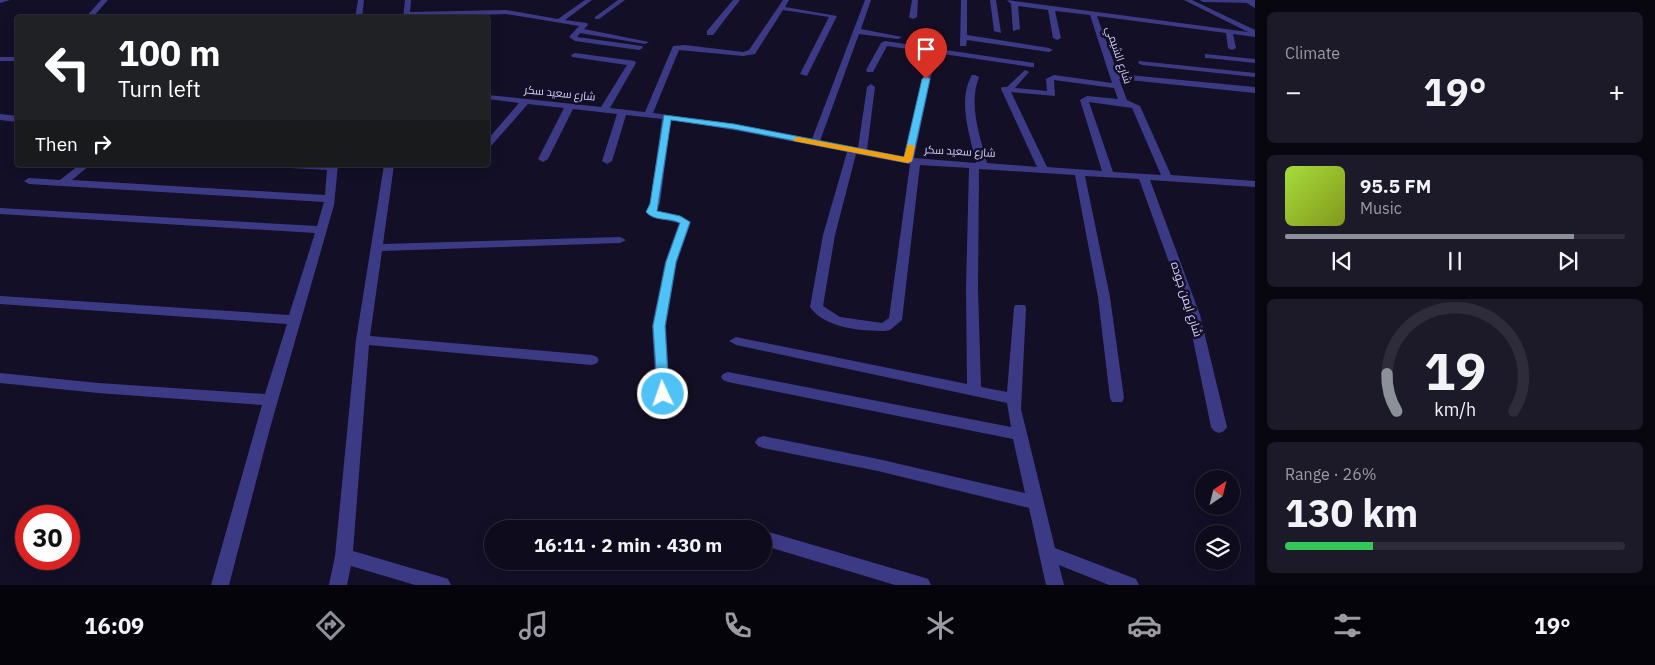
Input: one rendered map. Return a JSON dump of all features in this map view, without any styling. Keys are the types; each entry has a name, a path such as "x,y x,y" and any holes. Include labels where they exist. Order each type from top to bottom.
{"street":[{"path":"0,1 7,0"},
{"path":"91,15 105,0"},
{"path":"358,15 361,0"},
{"path":"406,15 408,0"},
{"path":"559,20 589,0"},
{"path":"598,18 622,0"},
{"path":"710,33 737,0"},
{"path":"648,115 676,48 686,47 743,54 752,52 786,0"},
{"path":"815,143 868,0"},
{"path":"913,17 915,0"},
{"path":"963,46 964,0"},
{"path":"993,0 998,31"},
{"path":"1187,0 1255,34"},
{"path":"1204,0 1255,1"},
{"path":"1247,1 1255,6"},
{"path":"1016,29 1012,2 1255,34"},
{"path":"488,12 494,6"},
{"path":"781,8 833,16 804,74"},
{"path":"1051,8 1057,38"},
{"path":"414,15 454,10 506,12 583,25 585,26 573,37 639,48"},
{"name":"شارع الشيمي","path":"1093,14 1123,102 1137,107 1168,177"},
{"path":"580,30 645,42"},
{"path":"856,31 943,43"},
{"path":"1229,32 1232,48"},
{"path":"870,70 884,43 933,50 963,46 1049,50"},
{"path":"953,44 1031,64"},
{"path":"871,87 857,151 829,235 816,307 821,313 831,318 879,328 886,327 895,320 911,161 933,50"},
{"path":"575,55 632,63 604,110"},
{"path":"1208,56 1255,61"},
{"path":"0,59 15,59"},
{"path":"1142,63 1255,75"},
{"path":"1010,88 1025,72"},
{"path":"974,390 972,288 978,165 969,89 975,76"},
{"path":"1114,76 1255,90"},
{"path":"1044,169 1004,90 1010,88 1052,94 1050,79 1054,77 1118,86"},
{"name":"شارع سعيد سكر","path":"490,98 667,117 911,161 1255,184"},
{"path":"1108,174 1084,100 1126,103"},
{"path":"490,142 525,102"},
{"path":"544,159 570,106"},
{"path":"607,161 622,113"},
{"path":"0,117 15,119"},
{"path":"663,394 659,326 671,262 685,222 677,218 656,216 651,212 655,204 667,117"},
{"path":"64,182 83,167"},
{"path":"220,585 271,400 322,230 330,199 333,167"},
{"path":"338,585 344,556 363,340 389,167"},
{"path":"1078,171 1104,297 1117,398"},
{"name":"شارع ايمن جوده","path":"1142,176 1194,314 1218,427"},
{"path":"29,181 330,199"},
{"path":"0,212 322,230"},
{"path":"378,248 620,240"},
{"path":"0,300 294,320"},
{"path":"1020,308 1014,409 1034,502 1055,585"},
{"path":"363,340 592,360"},
{"path":"736,341 1014,399"},
{"path":"728,377 1020,436"},
{"path":"0,378 98,388 271,400"},
{"path":"763,442 1034,502"},
{"path":"772,540 922,585"},
{"path":"1046,552 1130,585"},
{"path":"344,556 442,585"}],"slow traffic":[{"path":"797,139 908,161 911,146"}],"route":[{"path":"663,394 659,326 671,262 685,222 677,218 656,216 651,212 655,204 667,117 734,127 908,161 926,79"}]}
